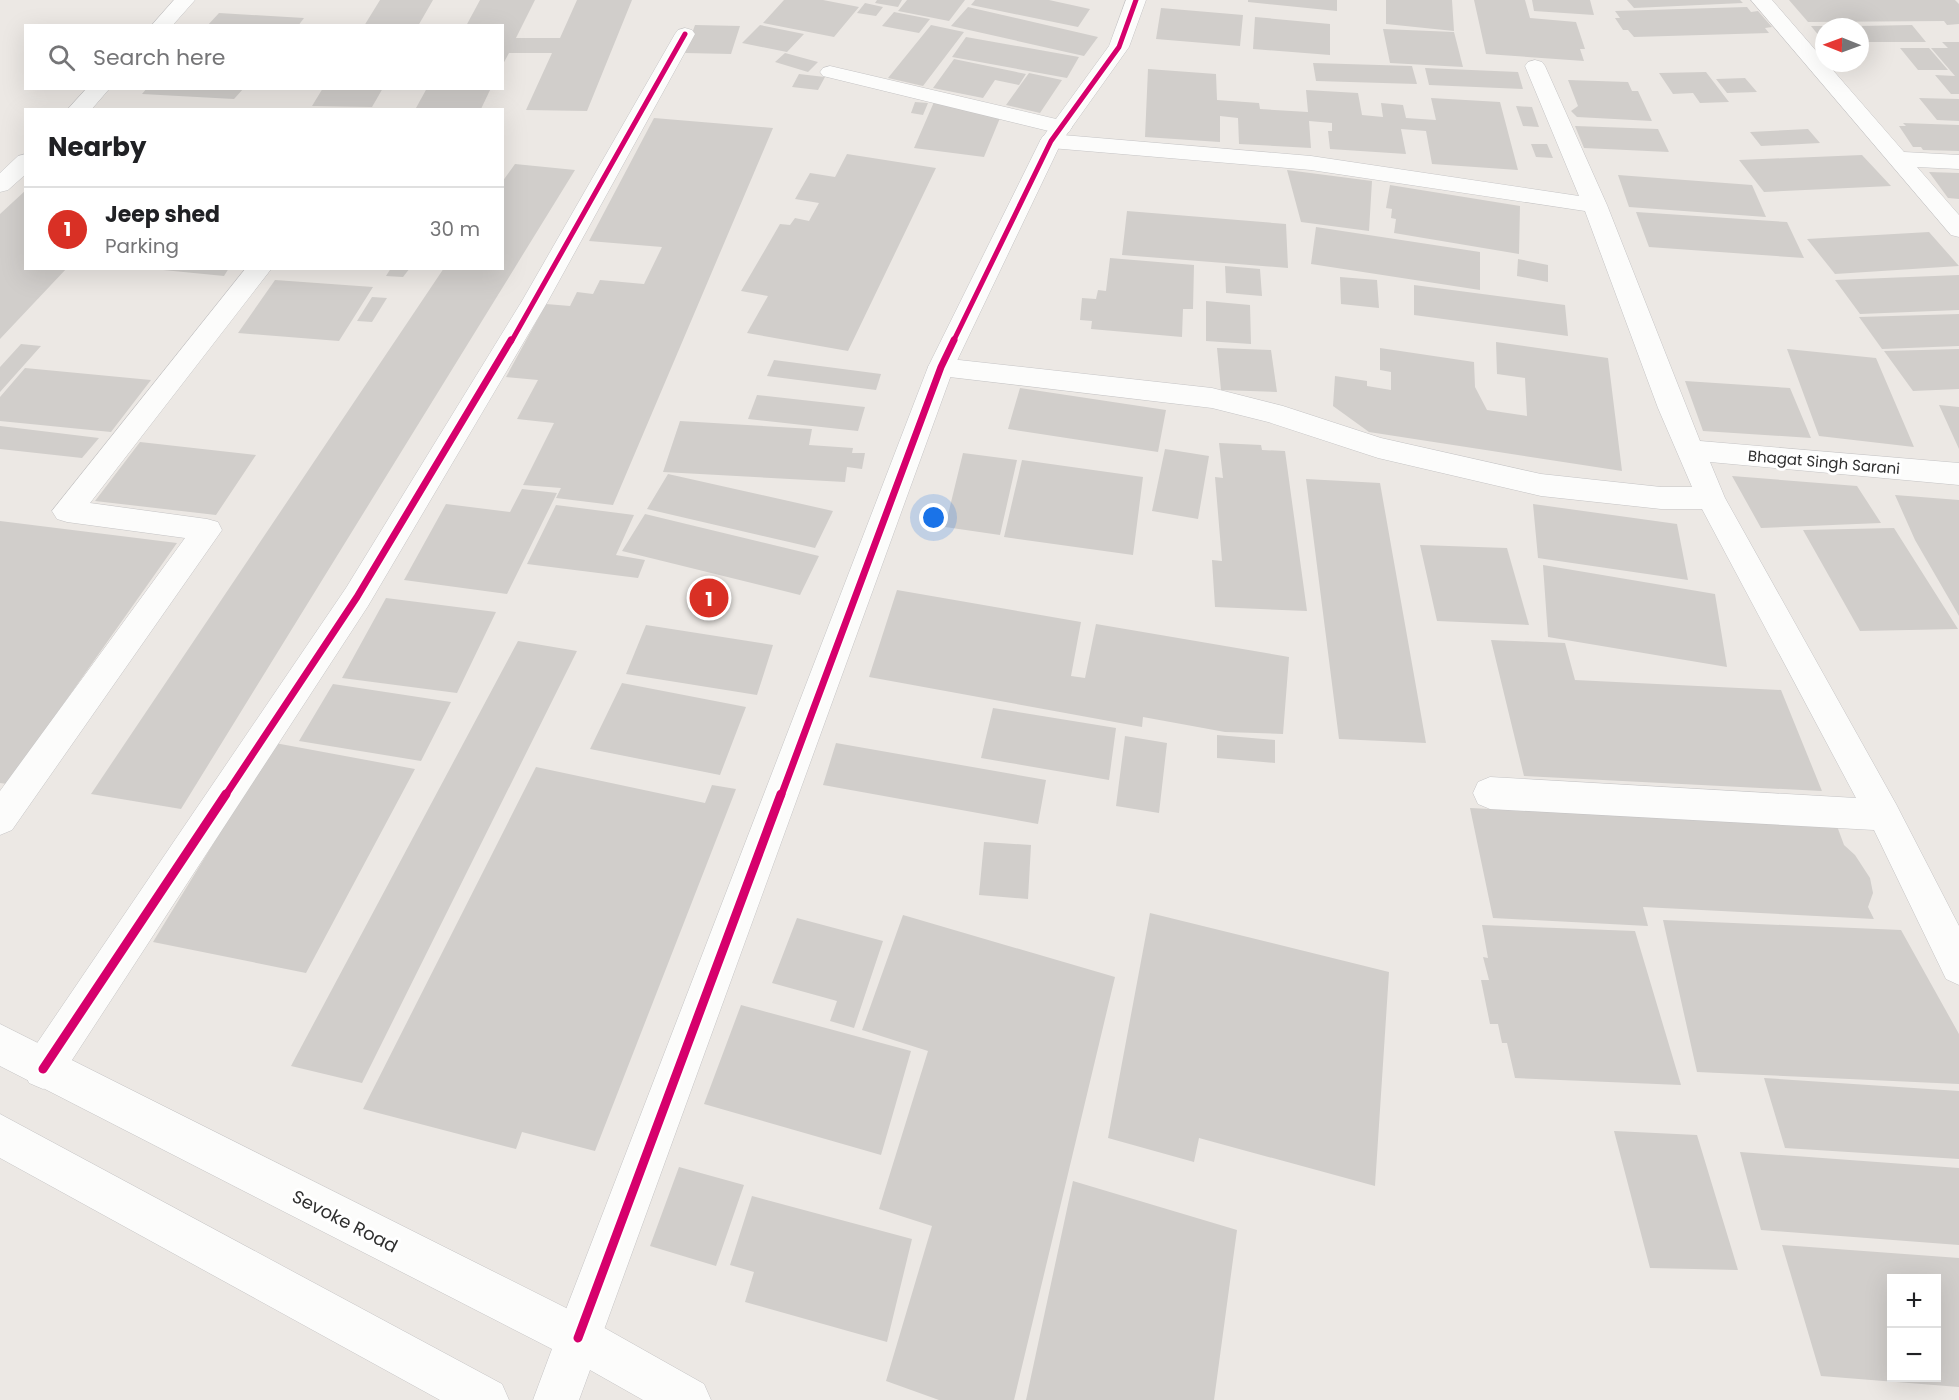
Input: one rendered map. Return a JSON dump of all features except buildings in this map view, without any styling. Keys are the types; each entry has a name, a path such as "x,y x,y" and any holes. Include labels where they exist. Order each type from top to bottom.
{"street":[{"path":"163,24 185,0"},
{"path":"556,1400 941,367 1056,134 1119,47 1136,0"},
{"path":"1761,0 1959,230"},
{"path":"43,1069 357,597 535,301 685,34"},
{"path":"1535,66 1595,205 1690,450 1711,498 1884,815 1959,966"},
{"path":"830,72 1056,134 1311,163 1595,205"},
{"path":"80,108 98,90"},
{"path":"1900,159 1959,162"},
{"path":"0,185 24,163"},
{"path":"0,819 207,530 67,511 258,270"},
{"path":"941,367 1212,398 1274,413 1378,448 1541,485 1661,498 1711,498"},
{"name":"Bhagat Singh Sarani","path":"1690,450 1959,474"},
{"path":"1490,793 1884,815"},
{"name":"Sevoke Road","path":"0,1044 43,1069 578,1338 688,1400"},
{"path":"0,1135 486,1400"}],"cycle path":[{"path":"578,1338 941,367 1051,141 1119,47 1136,0"},
{"path":"43,1069 357,597 535,301 685,34"}],"place":[{"name":"Jeep shed","path":"709,598"}]}
